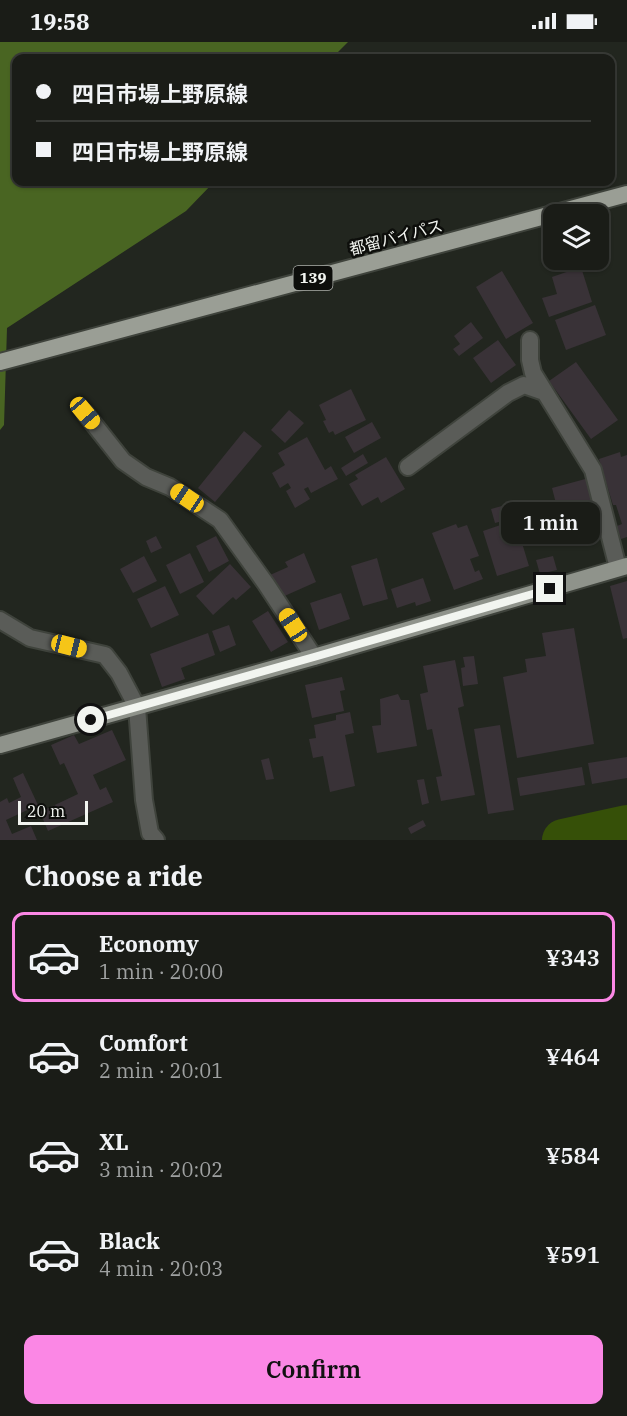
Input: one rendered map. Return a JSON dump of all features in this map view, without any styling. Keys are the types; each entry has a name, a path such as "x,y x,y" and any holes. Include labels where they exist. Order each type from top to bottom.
{"highway":[{"name":"都留バイパス","path":"0,362 627,194"}],"main road":[{"path":"0,745 622,567"}],"street":[{"path":"530,340 530,360 533,373 593,470 622,567"},
{"path":"408,467 508,393 525,385 544,392"},
{"path":"85,413 123,461 146,477 170,487 220,520 314,657"},
{"path":"0,620 30,638 105,655 119,673 137,707 144,800 150,833 156,840"}],"green space":[{"path":"0,42 348,42 336,54 12,54 12,186 210,186 186,211 7,328 4,425 0,430"}],"building":[{"path":"572,270 582,270 592,302 549,317 542,298 557,294 552,277"},
{"path":"502,271 533,323 506,339 476,287"},
{"path":"595,305 606,335 566,350 555,320"},
{"path":"471,322 483,338 459,356 453,349 460,344 454,336"},
{"path":"498,340 516,365 491,383 473,358"},
{"path":"576,362 618,420 591,439 549,381"},
{"path":"351,389 366,420 335,435 333,431 329,433 319,405"},
{"path":"289,410 304,423 285,443 271,430"},
{"path":"372,422 381,438 354,453 345,437"},
{"path":"244,431 262,446 215,502 198,488"},
{"path":"307,437 325,470 331,466 338,479 311,493 308,487 304,489 310,499 295,508 286,491 291,488 288,483 280,488 272,473 285,465 278,453"},
{"path":"620,452 621,457 627,455 627,537 621,539 617,526 622,524 616,505 613,505 599,459"},
{"path":"363,454 368,463 346,476 341,468"},
{"path":"386,457 405,489 381,503 378,497 362,506 349,484 358,479 355,475"},
{"path":"589,478 596,504 593,505 598,524 601,523 604,538 589,541 585,526 576,528 573,516 560,519 552,488"},
{"path":"513,503 517,517 495,523 491,509"},
{"path":"515,520 529,566 497,576 483,531"},
{"path":"456,524 458,528 467,525 479,556 470,559 475,572 479,570 483,579 454,590 432,533"},
{"path":"156,536 162,548 151,553 146,541"},
{"path":"216,536 229,561 209,572 196,546"},
{"path":"190,553 204,582 180,594 166,565"},
{"path":"304,553 316,582 280,598 270,575 288,567 285,562"},
{"path":"144,556 157,581 133,593 120,569"},
{"path":"553,556 557,570 540,574 536,560"},
{"path":"377,558 388,599 363,606 351,566"},
{"path":"230,564 251,587 236,600 233,597 213,615 196,596"},
{"path":"423,578 431,601 416,606 415,602 397,608 391,589"},
{"path":"627,581 627,638 623,639 610,586"},
{"path":"165,586 179,615 151,628 137,599"},
{"path":"341,593 350,619 319,630 310,603"},
{"path":"268,611 288,642 271,652 252,621"},
{"path":"229,625 236,645 220,652 212,631"},
{"path":"574,628 594,744 517,758 503,677 527,672 525,659 546,656 542,633"},
{"path":"208,633 215,655 181,668 185,679 162,687 150,654"},
{"path":"474,656 478,684 463,686 461,668 465,667 463,657"},
{"path":"455,660 464,706 458,708 475,795 441,801 436,777 442,776 432,729 427,730 420,694 428,692 423,666"},
{"path":"342,677 345,690 340,691 344,711 312,718 305,685"},
{"path":"398,694 401,700 409,700 417,746 377,753 372,726 381,725 380,699"},
{"path":"350,712 354,733 345,735 355,786 330,792 323,756 313,758 309,739 316,738 314,725 336,720 336,715"},
{"path":"500,725 514,810 488,814 474,729"},
{"path":"112,730 126,760 93,775 100,790 106,787 113,802 48,831 40,812 78,794 64,763 60,765 51,745 74,735 79,744"},
{"path":"627,757 627,778 592,784 588,763"},
{"path":"269,758 274,779 266,780 261,760"},
{"path":"582,767 585,785 520,796 517,778"},
{"path":"23,773 38,805 6,820 12,834 31,826 37,840 0,840 0,802 7,798 9,803 21,797 13,778"},
{"path":"424,779 429,803 422,805 417,780"},
{"path":"423,820 426,826 411,834 408,828"}],"waterway":[{"path":"563,840 627,826"}],"route":[{"path":"91,720 550,589"}]}
